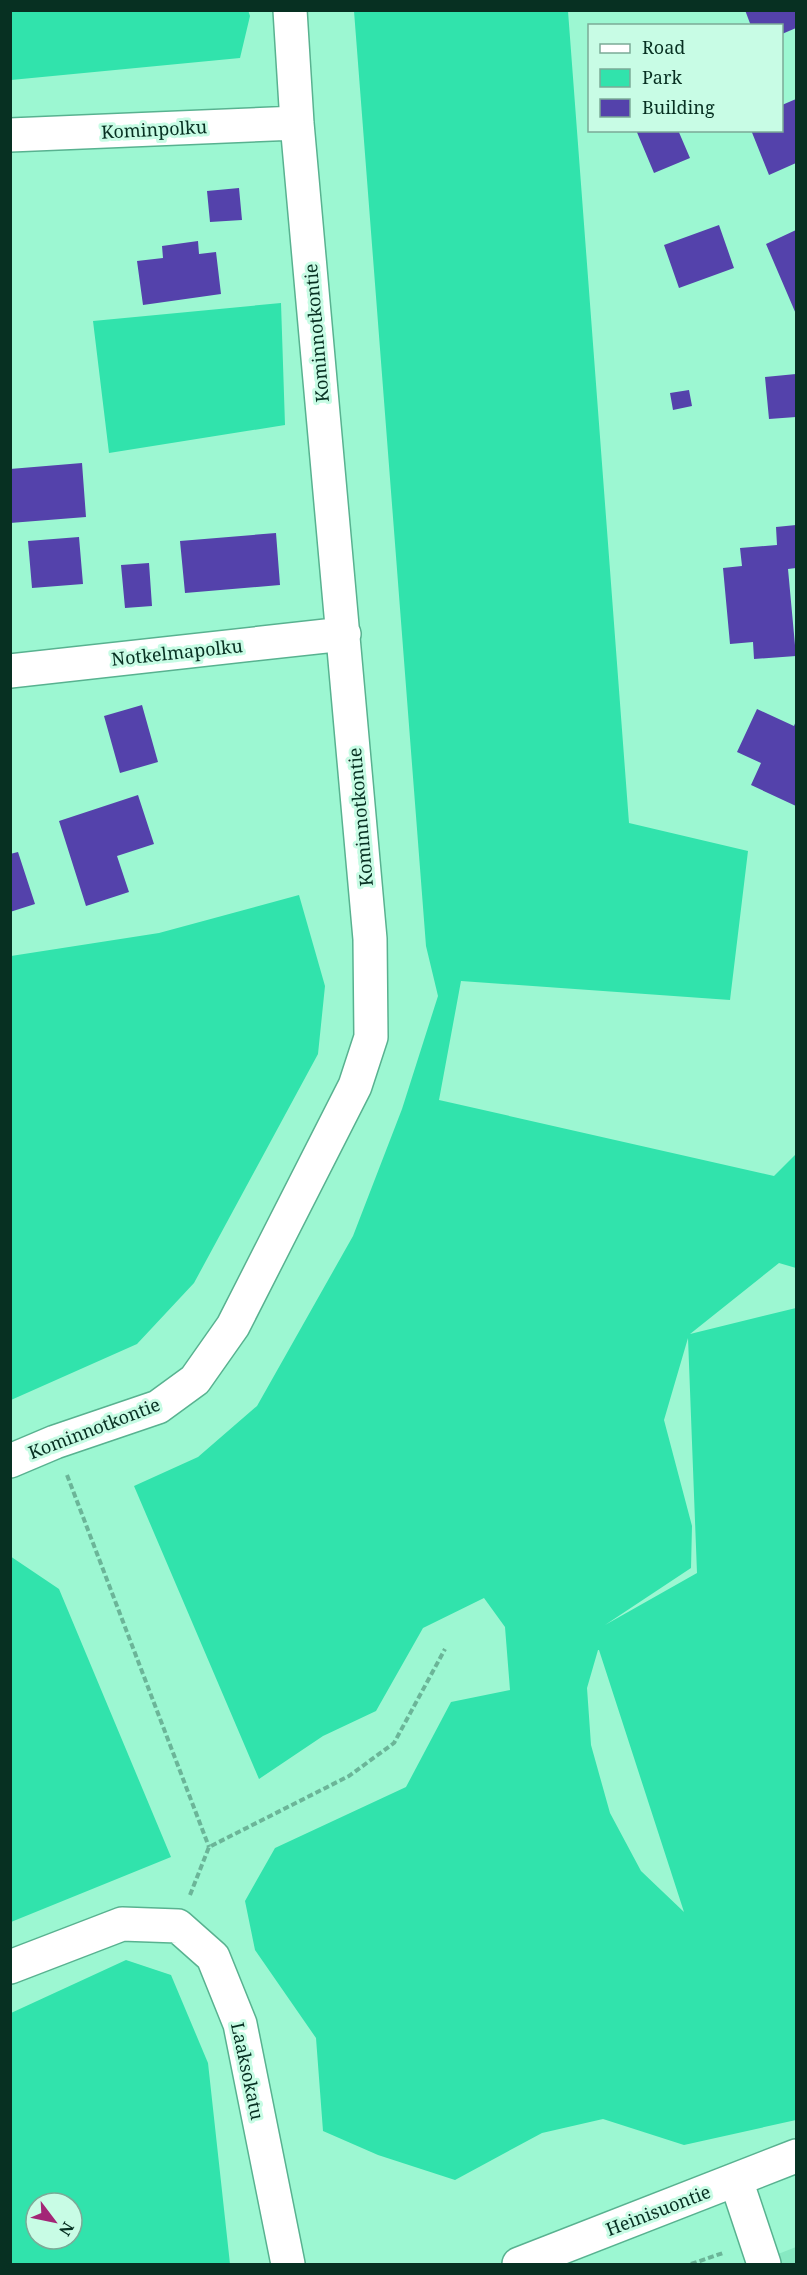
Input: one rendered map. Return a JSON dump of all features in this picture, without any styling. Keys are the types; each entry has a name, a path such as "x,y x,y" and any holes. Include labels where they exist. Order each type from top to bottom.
{"street":[{"name":"Kominnotkontie","path":"10,1461 54,1442 158,1407 195,1380 233,1326 355,1086 371,1037 370,939 297,123 290,10"},
{"name":"Kominpolku","path":"10,135 297,123"},
{"name":"Notkelmapolku","path":"11,670 344,634"},
{"path":"10,1967 122,1924 178,1926"},
{"name":"Laaksokatu","path":"178,1926 213,1957 240,2024 288,2265"},
{"name":"Heinisuontie","path":"519,2265 796,2156"},
{"path":"736,2180 764,2265"}],"path":[{"path":"54,1442 209,1847"},
{"path":"178,1926 209,1847 349,1776 394,1743 445,1649"}],"shaded area":[{"path":"796,2247 796,2264 752,2264"}],"green space":[{"path":"248,10 250,16 240,58 11,80 11,11"},
{"path":"354,11 568,11 629,823 748,851 730,1000 461,981 439,1100 774,1176 796,1154 796,1268 779,1263 690,1334 796,1308 796,2120 684,2145 603,2119 542,2133 455,2180 378,2155 323,2131 316,2038 255,1950 245,1901 275,1848 406,1787 451,1702 510,1690 505,1627 484,1598 423,1628 376,1711 323,1736 259,1779 134,1486 198,1457 257,1406 353,1236 402,1109 438,996 426,946","holes":["688,1338 697,1573 605,1625 691,1568 692,1526 664,1420","599,1650 684,1912 641,1871 610,1813 591,1745 587,1688"]},
{"path":"281,303 285,425 109,453 93,321"},
{"path":"299,895 325,986 318,1054 194,1283 137,1344 11,1400 11,956 159,933"},
{"path":"10,1556 59,1589 171,1857 11,1922"},
{"path":"126,1960 171,1975 208,2063 230,2264 11,2264 11,2013"}],"building":[{"path":"745,10 796,10 796,28 783,34 783,24 750,24"},
{"path":"796,99 796,163 769,175 752,132 783,132 783,105"},
{"path":"637,132 679,132 690,158 654,173"},
{"path":"239,188 242,220 210,222 207,191"},
{"path":"719,225 734,268 679,288 664,245"},
{"path":"796,230 796,314 766,244"},
{"path":"198,241 199,254 216,252 221,294 143,305 137,261 163,258 162,246"},
{"path":"796,374 796,417 769,419 765,377"},
{"path":"689,390 692,406 673,410 670,393"},
{"path":"82,463 86,517 10,523 10,469"},
{"path":"796,525 796,568 788,569 796,656 754,659 753,642 730,644 723,568 742,566 740,548 777,545 776,527"},
{"path":"276,533 280,585 185,593 180,541"},
{"path":"79,537 83,584 32,588 28,541"},
{"path":"149,563 152,606 125,608 121,565"},
{"path":"142,705 158,762 120,773 104,716"},
{"path":"757,709 794,726 796,721 796,806 751,785 761,763 737,752"},
{"path":"138,795 154,844 117,856 129,892 86,906 59,821"},
{"path":"18,852 35,904 10,912 10,854"}]}
